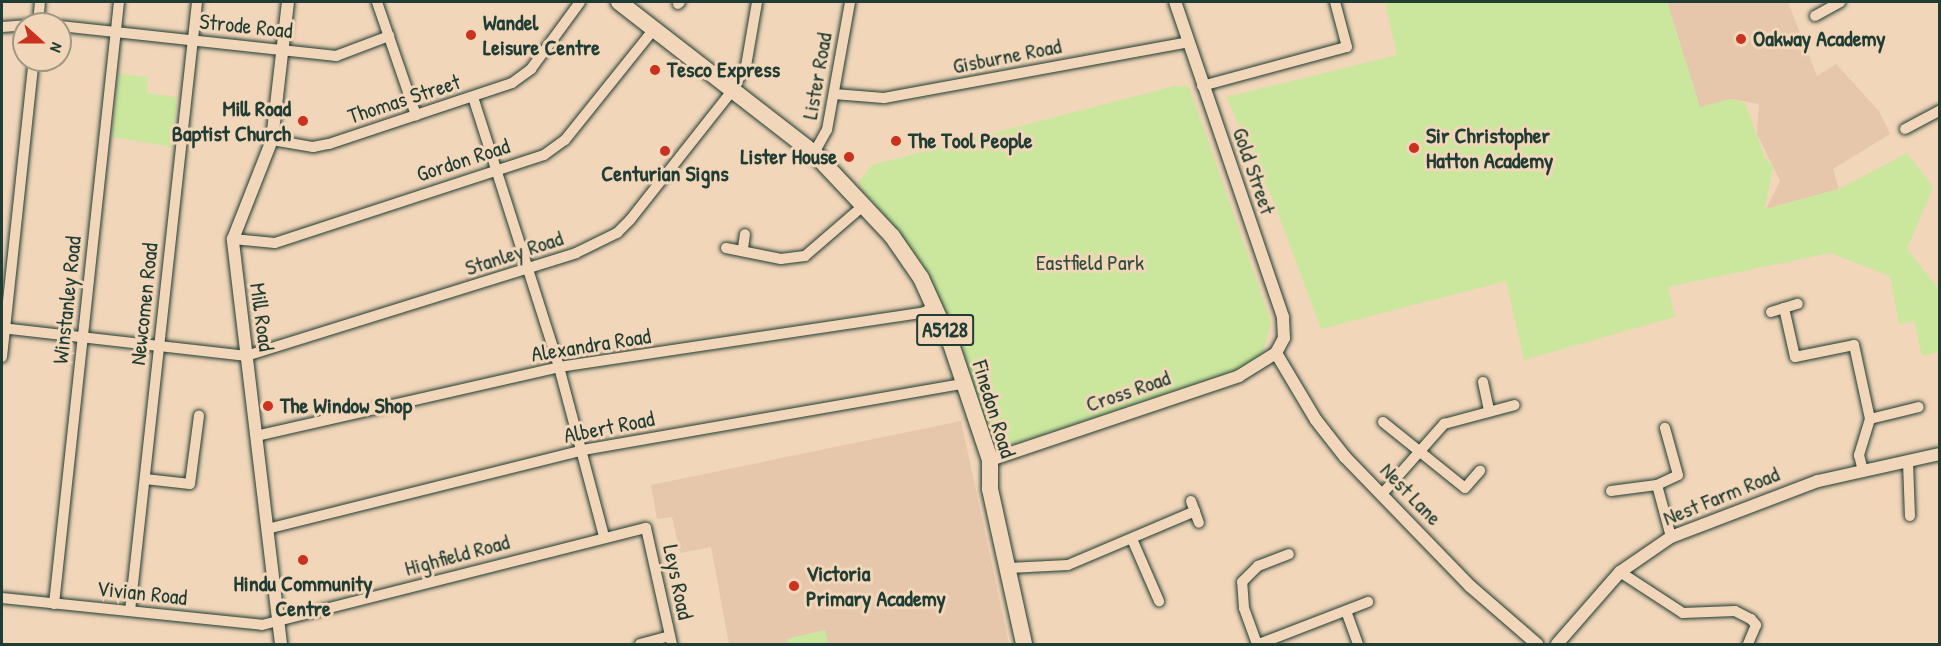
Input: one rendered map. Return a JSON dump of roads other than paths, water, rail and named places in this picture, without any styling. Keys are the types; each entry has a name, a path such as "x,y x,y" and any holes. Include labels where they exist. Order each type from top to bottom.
{"main road":[{"name":"A5128","path":"619,2 731,92"},
{"name":"Finedon Road","path":"731,92 814,153 864,205 915,269 935,307 990,460 990,489 1010,568 1024,645"}],"street":[{"name":"Winstanley Road","path":"54,603 119,2"},
{"name":"Newcomen Road","path":"130,611 197,2"},
{"name":"Mill Road","path":"281,645 233,239 272,140 288,2"},
{"path":"377,2 416,115"},
{"name":"Thomas Street","path":"272,140 313,147 473,97 513,82 531,69 580,2"},
{"name":"Stanley Road","path":"246,356 525,270 617,233 731,92 746,66 757,2"},
{"name":"Lister Road","path":"814,153 824,142 850,2"},
{"name":"Gold Street","path":"1175,2 1283,317 1284,338 1276,353"},
{"path":"1202,86 1347,47 1335,2"},
{"path":"1815,16 1840,2"},
{"name":"Strode Road","path":"72,27 336,56 389,36"},
{"name":"Gordon Road","path":"233,239 275,243 544,155 565,140 654,29"},
{"name":"Gisburne Road","path":"834,94 884,98 1188,42"},
{"path":"2,357 3,328 33,72"},
{"path":"473,97 525,270 559,367 583,450 604,536"},
{"path":"1905,129 1940,110"},
{"path":"726,248 743,248 781,259 805,256 864,205"},
{"path":"743,248 745,234"},
{"path":"1771,312 1798,303"},
{"name":"Alexandra Road","path":"256,436 559,367 922,313 935,307"},
{"path":"1784,308 1796,357 1854,345 1870,419 1859,455 1863,471"},
{"path":"3,328 246,356"},
{"name":"Cross Road","path":"990,460 1239,376 1276,353"},
{"name":"Nest Lane","path":"1276,353 1316,420 1382,494 1470,586 1538,645"},
{"path":"1483,382 1489,411"},
{"name":"Albert Road","path":"267,529 583,450 962,384"},
{"path":"1382,494 1444,424 1515,405"},
{"path":"1870,419 1919,407"},
{"path":"145,479 190,484 199,416"},
{"path":"1383,422 1417,452 1465,488 1480,471"},
{"path":"1611,491 1657,485 1678,475 1665,428"},
{"name":"Nest Farm Road","path":"1557,645 1620,572 1671,537 1788,491 1940,454"},
{"path":"1908,462 1910,516"},
{"path":"1657,485 1671,537"},
{"path":"1010,568 1068,565 1132,539 1193,506 1199,523"},
{"name":"Highfield Road","path":"278,622 604,536 646,528"},
{"name":"Leys Road","path":"646,528 671,640"},
{"path":"1132,539 1159,601"},
{"path":"1289,554 1258,566 1242,582 1244,608 1258,645 1368,602"},
{"path":"1620,572 1683,613 1735,610 1751,619 1756,625 1748,645"},
{"name":"Vivian Road","path":"2,598 130,611 278,622"},
{"path":"1346,611 1358,645"},
{"path":"640,645 671,640"}],"place":[{"name":"Wandel Leisure Centre","path":"471,35"},
{"name":"Oakway Academy","path":"1741,39"},
{"name":"Tesco Express","path":"655,70"},
{"name":"Mill Road Baptist Church","path":"303,121"},
{"name":"The Tool People","path":"896,141"},
{"name":"Sir Christopher Hatton Academy","path":"1414,148"},
{"name":"Centurian Signs","path":"665,151"},
{"name":"Lister House","path":"849,157"},
{"name":"The Window Shop","path":"268,406"},
{"name":"Hindu Community Centre","path":"303,560"},
{"name":"Victoria Primary Academy","path":"794,586"}],"park label":[{"name":"Eastfield Park","path":"1090,263"}]}
